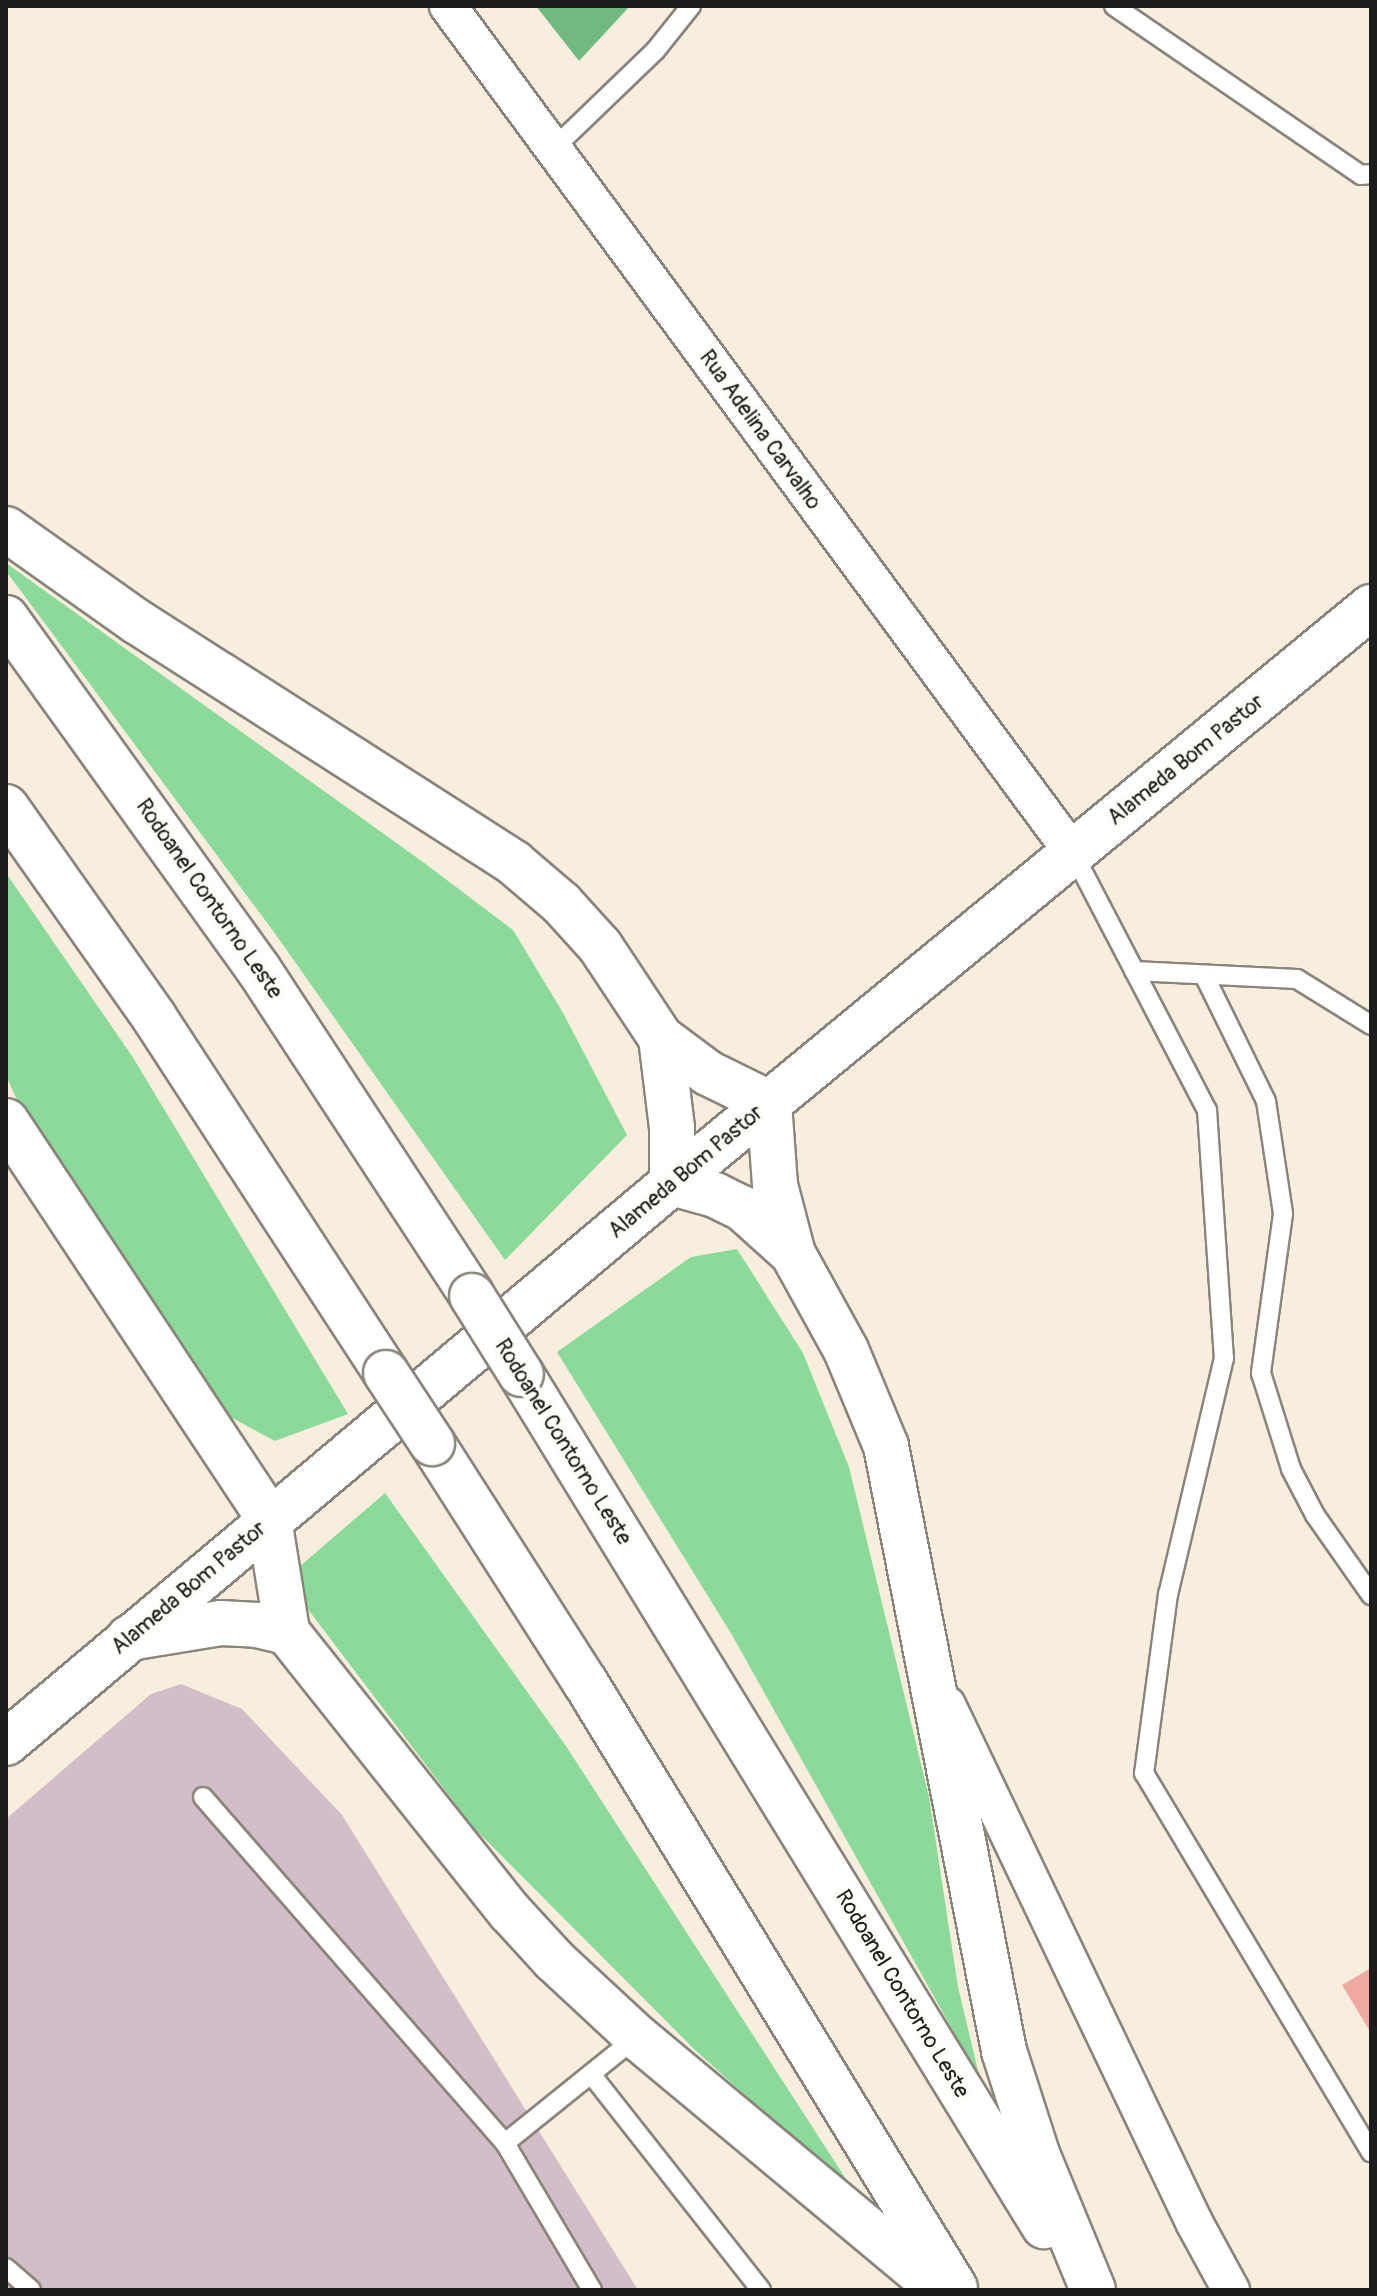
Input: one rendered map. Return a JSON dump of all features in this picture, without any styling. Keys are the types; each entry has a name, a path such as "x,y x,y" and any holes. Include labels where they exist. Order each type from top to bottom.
{"main road":[{"path":"6,529 124,613 514,863 561,903 600,946 661,1038 708,1073 769,1103 775,1185 793,1254 846,1350 886,1446 934,1679 1004,2051 1037,2154 1093,2290"},
{"name":"Alameda Bom Pastor","path":"6,1743 672,1183 1371,607"},
{"name":"Rodoanel Contorno Leste","path":"6,618 259,970 472,1296 1082,2290"},
{"path":"6,807 162,1030 593,1694 957,2290"},
{"path":"661,1038 672,1128 672,1183 715,1195 742,1208 793,1254"},
{"path":"6,1121 269,1519 287,1632 510,1912 554,1960 637,2037 941,2290"},
{"path":"129,1638 221,1623 257,1625 287,1632"}],"street":[{"name":"Rua Adelina Carvalho","path":"448,6 1073,853"},
{"path":"934,1679 1195,2224 1231,2290"}],"lane":[{"path":"553,149 655,51 691,6"},
{"path":"1114,6 1361,175 1371,174"},
{"path":"1073,853 1207,1110 1224,1358 1168,1594 1144,1773 1371,2152"},
{"path":"1134,971 1297,979 1371,1025"},
{"path":"1204,975 1266,1101 1283,1214 1261,1373 1291,1469 1315,1515 1371,1595"},
{"path":"203,1797 505,2143 592,2290"},
{"path":"505,2143 637,2037"},
{"path":"591,2074 761,2290"},
{"path":"6,2268 31,2290"}],"shaded area":[{"path":"181,1684 242,1709 342,1815 638,2290 6,2290 6,1819 151,1694"}],"green space":[{"path":"536,6 630,6 579,61"},
{"path":"6,563 513,930 562,1011 627,1135 505,1260 276,935 6,571"},
{"path":"6,873 132,1056 348,1414 275,1441 221,1412 20,1106 6,1076"},
{"path":"737,1249 803,1353 849,1467 929,1797 958,1987 980,2079 732,1635 557,1352 691,1257"},
{"path":"385,1493 566,1746 857,2196 694,2049 473,1827 285,1579"}],"building":[{"path":"1371,1968 1371,2033 1342,1985"}]}
